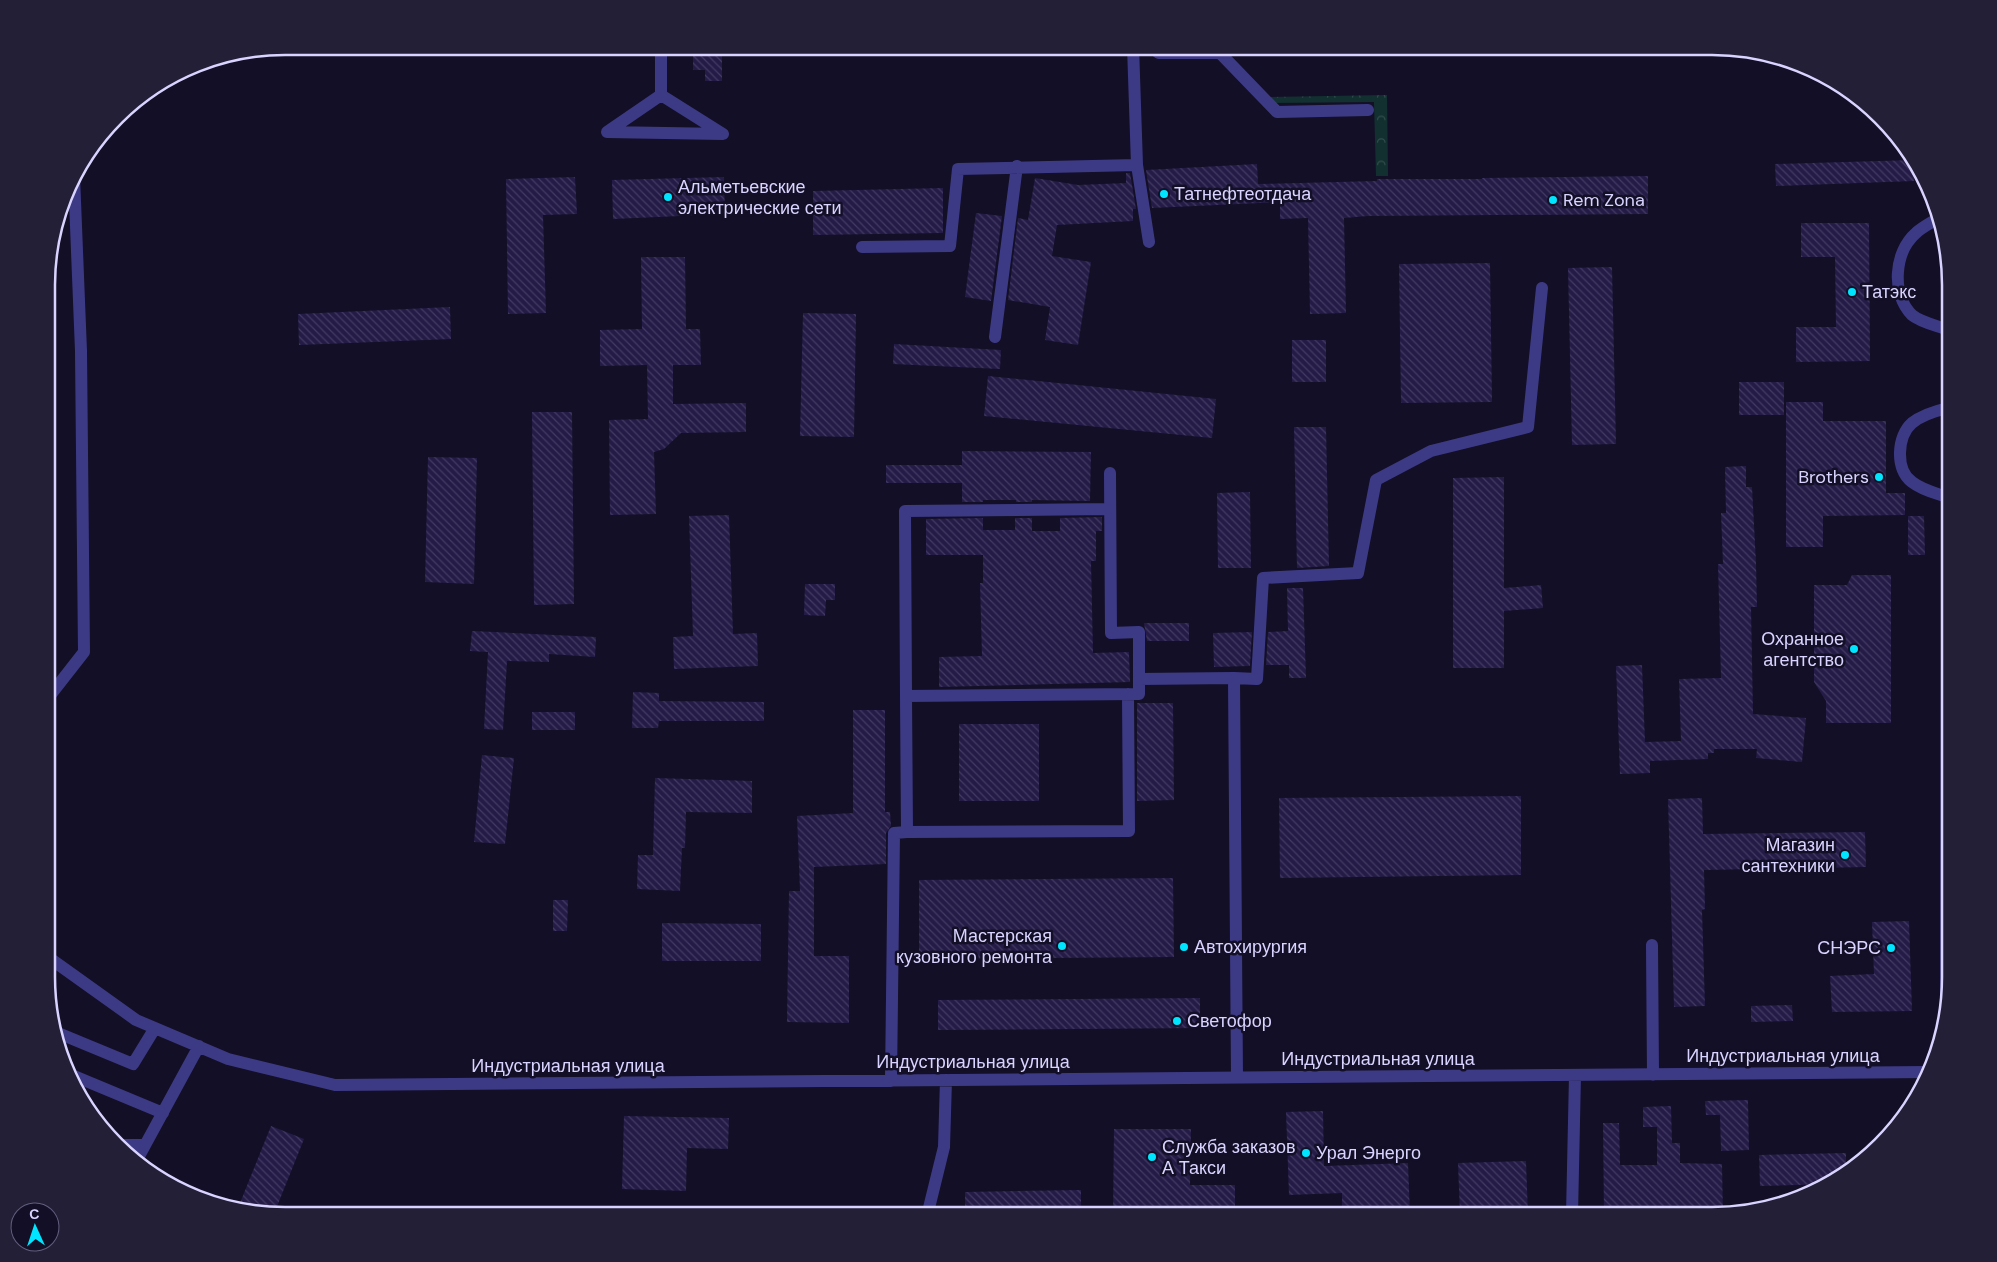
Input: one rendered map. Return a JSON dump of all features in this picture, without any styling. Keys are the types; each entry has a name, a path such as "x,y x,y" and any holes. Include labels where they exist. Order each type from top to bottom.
{"street":[{"path":"661,55 661,95"},
{"path":"1133,55 1137,165 1149,242"},
{"path":"1222,55 1277,112 1368,110"},
{"path":"661,95 676,105 723,134 607,132 661,95"},
{"path":"862,247 950,246 958,169 1017,166 1137,165"},
{"path":"995,337 1017,166"},
{"path":"55,689 84,652 81,352 75,193"},
{"path":"1933,221 1914,234 1900,256 1898,282 1902,302 1914,316 1942,328"},
{"path":"1139,679 1257,679 1263,578 1358,573 1376,480 1431,450 1528,428 1542,288"},
{"path":"1942,410 1929,413 1911,424 1901,441 1899,460 1909,481 1925,490 1942,495"},
{"path":"906,696 1139,694 1139,632 1112,633 1110,473"},
{"path":"907,832 905,511 1110,509"},
{"path":"1234,678 1237,1078"},
{"path":"891,1081 894,833 1129,830 1128,694"},
{"path":"1652,945 1653,1075"},
{"name":"Индустриальная улица","path":"55,962 136,1020 228,1059 335,1085 1921,1072"},
{"path":"63,1035 133,1064 155,1028"},
{"path":"140,1155 199,1046"},
{"path":"1572,1207 1575,1075"},
{"path":"79,1078 163,1113"},
{"path":"929,1207 944,1147 946,1080"},
{"path":"128,1145 145,1145"}],"green space":[{"path":"1387,95 1388,176 1376,176 1374,102 1269,103 1269,97"}],"building":[{"path":"693,55 722,55 722,81 705,81 705,70 693,70"},
{"path":"1905,160 1914,175 1914,181 1776,186 1775,164"},
{"path":"1257,164 1258,184 1377,181 1377,179 1648,176 1648,214 1368,216 1344,218 1346,313 1310,314 1308,218 1280,219 1280,202 1152,208 1146,170"},
{"path":"1126,173 1130,173 1136,209 1133,209 1133,221 1057,225 1052,256 1091,262 1078,345 1045,340 1050,307 1008,300 1018,218 1028,220 1035,178 1078,185 1126,183"},
{"path":"575,177 577,214 543,215 546,313 508,314 506,179"},
{"name":"Альметьевские электрические сети","path":"724,177 725,214 613,219 612,180"},
{"path":"943,188 943,233 813,235 813,191"},
{"path":"976,213 1002,216 991,301 965,297"},
{"name":"Татэкс","path":"1801,223 1869,223 1870,361 1796,362 1796,327 1836,327 1835,257 1801,257"},
{"path":"641,257 685,257 686,329 700,329 701,365 673,365 673,404 746,403 746,432 681,433 664,449 654,452 656,514 610,515 609,420 648,419 647,365 600,366 600,330 642,329"},
{"path":"1490,263 1492,402 1401,403 1399,264"},
{"path":"1612,267 1616,444 1572,445 1568,268"},
{"path":"450,307 451,339 299,345 298,314"},
{"path":"803,313 856,314 854,437 800,436"},
{"path":"1292,340 1326,340 1326,382 1292,382"},
{"path":"894,344 1001,350 1000,369 893,364"},
{"path":"988,376 1216,399 1212,438 984,416"},
{"path":"1739,382 1784,382 1784,415 1739,415"},
{"path":"1786,402 1823,402 1823,421 1886,421 1886,493 1905,493 1905,515 1823,516 1823,547 1786,547"},
{"path":"532,412 572,412 574,604 534,605"},
{"path":"1294,427 1326,427 1329,566 1297,568"},
{"path":"962,451 1091,452 1090,501 1032,500 1032,502 1016,502 1016,500 983,500 983,502 962,502 962,483 886,483 886,465 962,465"},
{"path":"428,457 477,458 474,584 425,582"},
{"path":"1746,466 1746,487 1752,487 1756,563 1757,607 1751,607 1753,714 1806,718 1802,762 1756,758 1757,749 1714,749 1714,753 1708,753 1708,759 1650,761 1650,773 1620,774 1616,666 1642,665 1645,742 1681,741 1679,679 1721,678 1718,564 1723,564 1721,513 1726,513 1725,467"},
{"path":"1504,477 1504,588 1541,585 1543,608 1504,611 1504,668 1453,668 1453,478"},
{"path":"1250,492 1251,568 1218,568 1217,493"},
{"path":"729,515 733,634 757,633 758,666 674,669 673,637 693,636 689,516"},
{"path":"1908,516 1924,516 1925,555 1908,555"},
{"path":"1102,517 1102,531 1096,531 1096,561 1091,561 1093,653 1129,652 1130,682 939,687 939,657 982,656 980,583 983,583 983,555 926,555 926,519 983,518 983,530 1015,530 1015,518 1032,518 1032,531 1060,531 1060,518"},
{"path":"1852,575 1891,575 1891,723 1826,723 1826,701 1814,682 1814,585 1847,585"},
{"path":"805,584 835,584 835,600 826,600 825,616 804,615"},
{"path":"1287,588 1303,588 1306,678 1289,678 1289,665 1266,665 1268,632 1288,631"},
{"path":"1144,623 1189,623 1189,641 1147,641"},
{"path":"472,631 596,637 595,657 549,654 549,662 507,661 503,730 484,729 488,652 470,651"},
{"path":"1252,632 1250,666 1214,667 1213,633"},
{"path":"633,692 659,693 659,701 764,702 764,721 659,721 658,728 632,728"},
{"path":"1137,703 1173,703 1174,800 1137,801"},
{"path":"853,710 885,710 885,812 890,812 891,826 886,833 886,864 814,867 814,956 849,956 849,1023 787,1022 789,891 800,891 797,816 853,813"},
{"path":"532,712 575,712 575,730 532,730"},
{"path":"959,724 1039,724 1039,801 959,801"},
{"path":"482,755 514,758 505,844 474,842"},
{"path":"655,778 752,781 752,813 686,812 685,848 682,848 680,891 637,889 638,855 653,855"},
{"path":"1521,796 1521,875 1280,878 1279,798"},
{"path":"1702,798 1703,834 1865,832 1866,867 1704,870 1705,909 1702,910 1705,1006 1674,1007 1668,799"},
{"path":"1173,878 1174,957 919,959 919,880"},
{"path":"553,900 568,900 567,931 553,931"},
{"name":"СНЭРС","path":"1909,921 1912,1011 1832,1012 1830,976 1874,974 1872,922"},
{"path":"662,923 761,924 761,961 662,961"},
{"path":"1200,998 1200,1028 938,1030 938,1000"},
{"path":"1792,1005 1793,1021 1751,1022 1751,1006"},
{"path":"1748,1100 1749,1150 1721,1151 1720,1115 1706,1115 1705,1101"},
{"path":"1671,1106 1672,1143 1680,1143 1680,1163 1722,1164 1723,1207 1604,1207 1603,1123 1619,1123 1620,1165 1657,1165 1657,1127 1643,1127 1643,1107"},
{"path":"1323,1111 1324,1166 1408,1163 1410,1207 1342,1207 1342,1193 1289,1195 1286,1112"},
{"path":"624,1116 729,1118 728,1149 687,1148 686,1191 622,1189"},
{"path":"271,1126 304,1139 277,1207 240,1203"},
{"name":"Служба заказов А Такси","path":"1114,1129 1191,1129 1190,1185 1235,1185 1235,1207 1113,1207"},
{"path":"1846,1153 1846,1164 1810,1185 1760,1186 1759,1155"},
{"path":"1526,1161 1528,1207 1460,1207 1458,1163"},
{"path":"1081,1190 1081,1207 965,1207 965,1192"}],"place":[{"name":"Татнефтеотдача","path":"1164,194"},
{"name":"Альметьевские электрические сети","path":"668,197"},
{"name":"Rem Zona","path":"1553,200"},
{"name":"Татэкс","path":"1852,292"},
{"name":"Brothers","path":"1879,477"},
{"name":"Охранное агентство","path":"1854,649"},
{"name":"Магазин сантехники","path":"1845,855"},
{"name":"Мастерская кузовного ремонта","path":"1062,946"},
{"name":"Автохирургия","path":"1184,947"},
{"name":"СНЭРС","path":"1891,948"},
{"name":"Светофор","path":"1177,1021"},
{"name":"Урал Энерго","path":"1306,1153"},
{"name":"Служба заказов А Такси","path":"1152,1157"}]}
